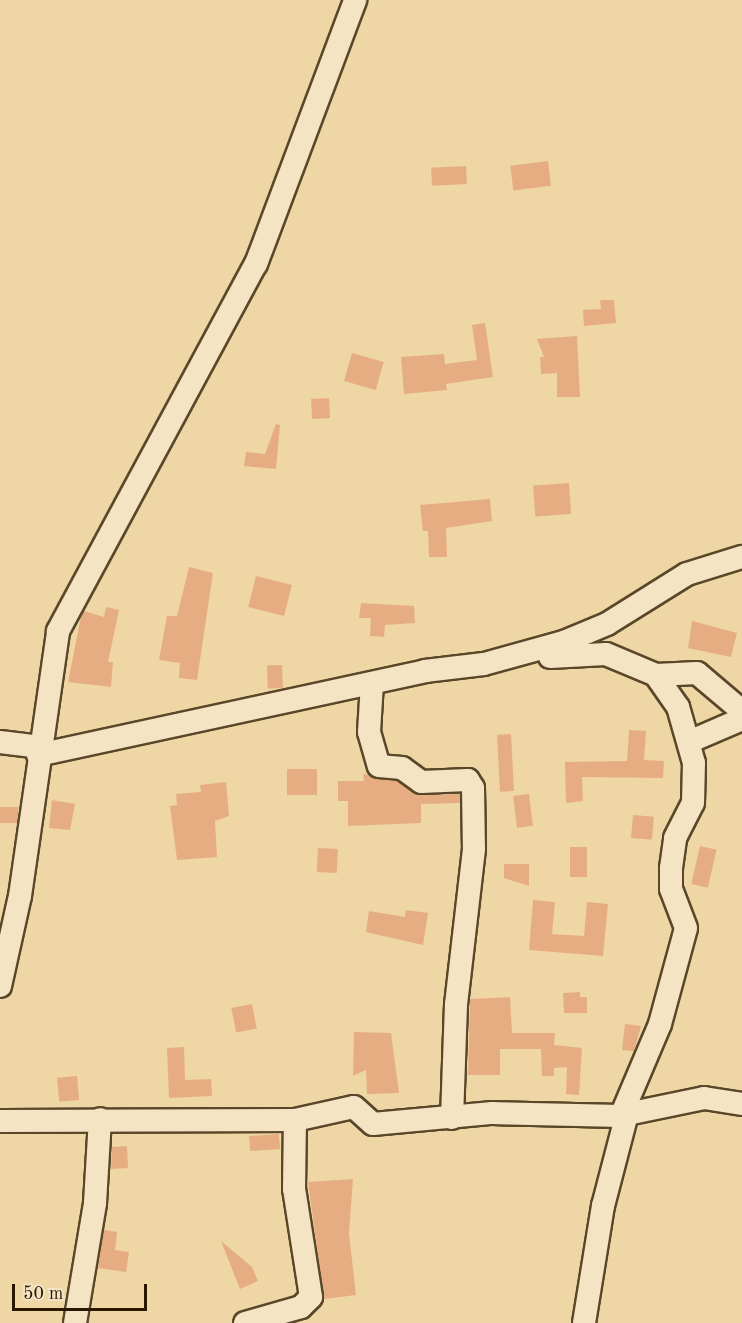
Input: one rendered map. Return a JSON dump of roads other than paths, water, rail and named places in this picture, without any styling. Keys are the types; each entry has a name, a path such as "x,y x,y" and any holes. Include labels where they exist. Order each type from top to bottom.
{"street":[{"path":"0,986 20,897 39,751 58,631 256,264 355,0"},
{"path":"484,664 589,634 687,574 742,557"},
{"path":"0,742 39,751 372,683 484,664 600,653 656,675 688,671 706,676 742,711"},
{"path":"584,1323 603,1206 624,1115 657,1032 686,935 670,889 670,868 675,838 693,803 691,741 678,707 656,675"},
{"path":"372,683 369,732 379,766 402,768 421,782 468,780 473,788 474,849 457,993 452,1118"},
{"path":"691,741 742,719"},
{"path":"0,1121 295,1120 354,1107 373,1124 492,1113 624,1115 704,1098 742,1104"},
{"path":"75,1323 95,1203 100,1119"},
{"path":"245,1323 301,1307 311,1297 294,1189 295,1120"}]}
